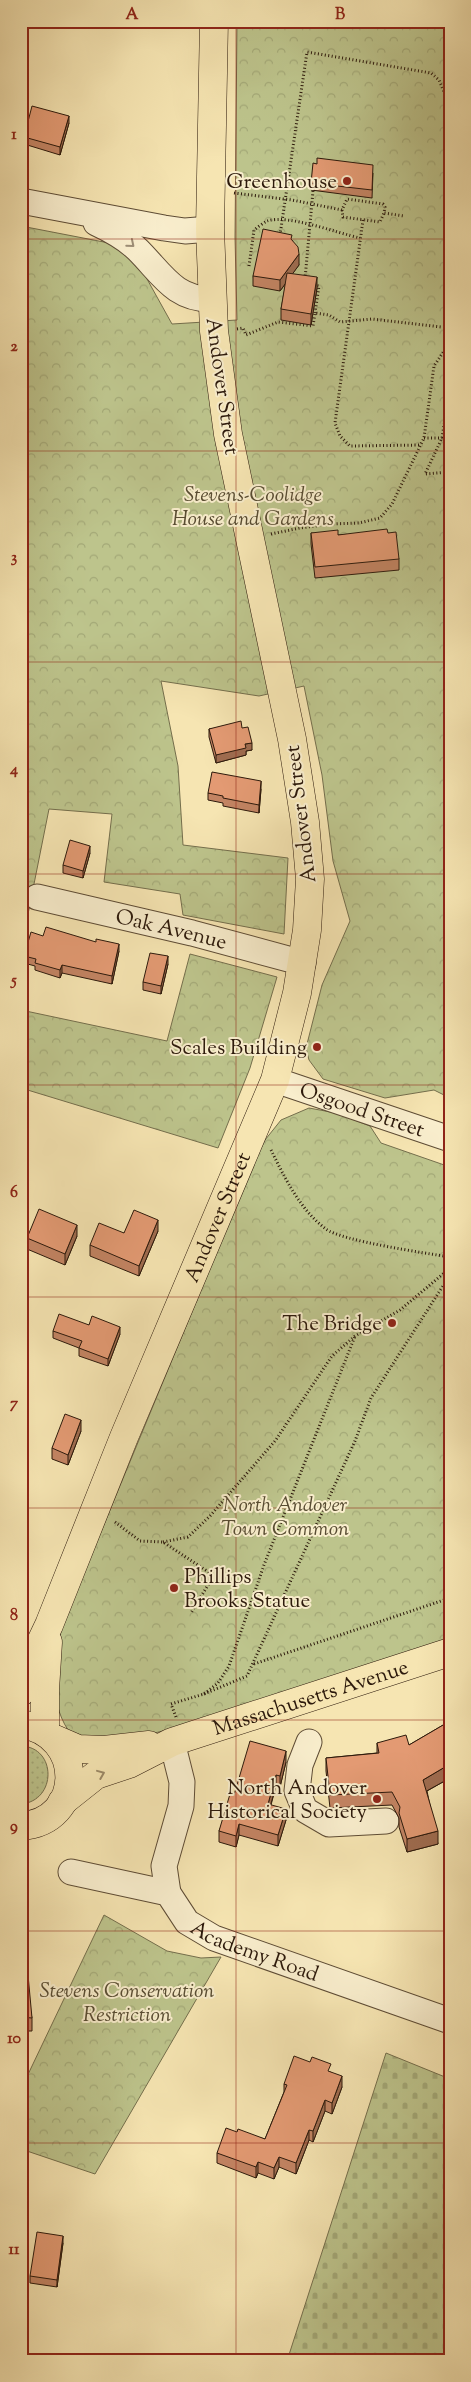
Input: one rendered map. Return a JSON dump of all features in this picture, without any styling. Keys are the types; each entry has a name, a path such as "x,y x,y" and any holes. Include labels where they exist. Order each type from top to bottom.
{"main road":[{"name":"Andover Street","path":"21,1692 28,1670 49,1625 121,1445 275,1080 303,963 310,888 305,822 292,739 228,434 214,331 210,229 214,21"},
{"name":"Andover Street","path":"41,1732 49,1625"},
{"name":"Massachusetts Avenue","path":"21,1826 38,1823 48,1818 62,1802 96,1775 129,1764 178,1740 450,1652"},
{"name":"Massachusetts Avenue","path":"41,1732 78,1749 104,1750 178,1740"},
{"path":"41,1732 64,1750 69,1763 68,1790 62,1802"}],"street":[{"path":"21,202 164,228 185,230 210,229"},
{"path":"74,211 120,235 137,249 162,278 187,296 197,300 212,299"},
{"name":"Oak Avenue","path":"37,897 192,933 303,963"},
{"name":"Osgood Street","path":"275,1080 450,1139"},
{"path":"71,1872 168,1893 164,1866 181,1806 182,1782 178,1740"},
{"path":"309,1742 300,1765 297,1791 305,1810 329,1824 386,1821"},
{"name":"Academy Road","path":"168,1893 186,1922 214,1938 450,2021"}],"path":[{"path":"279,241 307,52 430,73 438,80 450,106"},
{"path":"211,191 286,199 342,210"},
{"path":"304,283 308,264 306,253 313,191"},
{"path":"346,199 382,204 385,207 380,222 343,218 342,210 346,199"},
{"path":"384,213 404,216"},
{"path":"249,266 254,230 267,221 282,219 309,224 360,238"},
{"path":"363,220 335,423 340,436 350,446 421,445"},
{"path":"229,330 243,328 246,335 278,322 313,326 320,286 312,284"},
{"path":"315,313 329,315 340,322 372,319 450,328"},
{"path":"251,539 300,528 359,523 380,518 392,504 424,438 434,366 450,342"},
{"path":"450,413 446,413 442,438 425,474 450,472"},
{"path":"424,438 450,438"},
{"path":"270,1150 286,1181 311,1215 327,1230 354,1239 450,1257"},
{"path":"111,1519 140,1541 164,1542 188,1536 210,1516 275,1441 332,1356 355,1336 400,1310 450,1268"},
{"path":"178,1740 171,1704 204,1694 248,1676 351,1450 371,1398 450,1274"},
{"path":"204,1694 218,1683 230,1666 264,1565 355,1336"},
{"path":"164,1542 210,1574 211,1580 191,1612"},
{"path":"253,1664 450,1598"}],"green space":[{"name":"Stevens-Coolidge House and Gardens","path":"237,21 450,21 450,1098 434,1090 385,1098 323,1079 309,1060 306,1048 322,985 350,921 333,861 322,775 304,686 259,696 161,681 178,766 183,845 288,858 284,934 183,915 180,894 104,882 112,814 49,809 21,949 21,226 109,243 127,255 142,270 172,324 237,320 235,237"},
{"path":"190,954 277,977 250,1068 218,1148 21,1088 21,1010 167,1041"},
{"name":"North Andover Town Common","path":"309,1108 336,1113 370,1126 381,1143 450,1167 450,1638 167,1730 117,1742 99,1743 68,1730 58,1706 55,1693 55,1666 62,1626 254,1162 265,1140 281,1120"},
{"path":"21,1746 33,1749 41,1755 46,1764 48,1774 46,1785 41,1794 33,1801 21,1804"},
{"name":"Stevens Conservation Restriction","path":"104,1915 167,1951 201,1958 221,1957 95,2174 21,2149 22,2087"},
{"path":"386,2053 450,2079 450,2361 287,2361"}],"building":[{"path":"32,106 69,116 60,147 24,137"},
{"name":"Greenhouse","path":"317,158 373,165 372,190 311,183 313,163 317,164"},
{"path":"263,229 292,235 291,239 298,247 299,254 280,280 253,276"},
{"path":"287,273 317,277 311,314 281,309"},
{"path":"387,529 388,533 396,532 399,559 315,567 311,533 338,530 338,535"},
{"path":"241,721 242,728 248,727 252,743 245,744 246,748 216,755 209,729"},
{"path":"212,772 261,781 259,805 208,793"},
{"path":"70,840 90,846 83,871 63,865"},
{"path":"46,927 96,942 96,939 119,944 112,976 62,965 60,970 35,963 36,959 24,956 31,932 43,936"},
{"path":"150,953 168,956 161,986 143,982"},
{"path":"39,1209 77,1225 65,1254 27,1238"},
{"path":"134,1210 158,1220 139,1266 90,1245 99,1223 124,1233"},
{"path":"59,1314 89,1325 92,1316 120,1327 108,1359 79,1348 82,1341 53,1331"},
{"path":"65,1414 81,1420 68,1455 52,1448"},
{"name":"North Andover Historical Society","path":"450,1721 450,1764 423,1780 438,1831 407,1839 399,1813 400,1807 392,1792 330,1795 326,1758 379,1753 377,1743 406,1735 409,1745"},
{"path":"250,1741 286,1751 280,1776 276,1775 268,1804 286,1809 278,1835 239,1824 236,1836 219,1831 230,1794 234,1795"},
{"path":"21,1961 27,1964 32,2018 21,2017"},
{"path":"294,2056 310,2062 312,2057 331,2064 328,2071 342,2076 332,2103 325,2100 313,2131 309,2130 296,2163 279,2157 274,2168 258,2162 256,2167 217,2153 226,2128 237,2132 238,2129 265,2139 287,2085 284,2084"},
{"path":"37,2232 63,2236 57,2280 30,2276"}],"place":[{"name":"Greenhouse","path":"347,181"},
{"name":"Scales Building","path":"317,1047"},
{"name":"The Bridge","path":"392,1323"},
{"name":"Phillips Brooks Statue","path":"174,1588"},
{"name":"North Andover Historical Society","path":"377,1799"}]}
